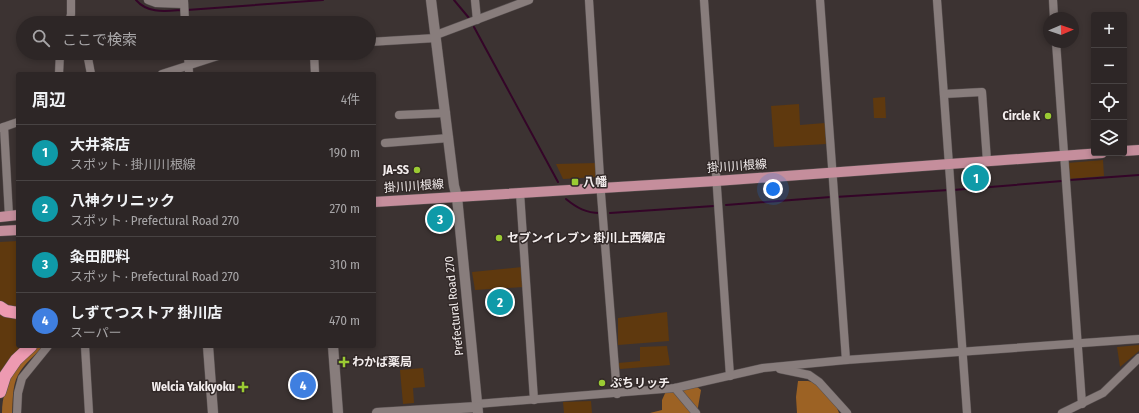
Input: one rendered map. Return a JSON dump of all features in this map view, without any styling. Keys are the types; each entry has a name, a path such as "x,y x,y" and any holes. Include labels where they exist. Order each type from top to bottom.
{"highway":[{"path":"0,307 6,311 16,313"},
{"path":"0,392 5,376 16,360 29,348"}],"main road":[{"path":"1127,151 1139,150"},
{"name":"掛川川根線","path":"376,202 716,181 1091,154"},
{"path":"0,231 16,230"}],"street":[{"path":"71,16 72,0"},
{"path":"148,0 156,4 184,2 185,16"},
{"name":"Prefectural Road 270","path":"431,0 454,186 457,197 477,408"},
{"path":"475,0 477,20"},
{"path":"376,41 436,36 529,0"},
{"path":"588,0 617,394"},
{"path":"704,0 730,376"},
{"path":"820,0 846,360"},
{"path":"937,0 967,413"},
{"path":"1052,0 1053,12"},
{"path":"1056,48 1082,404"},
{"path":"59,72 60,60"},
{"path":"88,60 91,72"},
{"path":"189,60 189,72"},
{"path":"167,72 203,60"},
{"path":"315,60 316,72"},
{"path":"944,94 982,92 987,161"},
{"path":"399,115 446,113"},
{"path":"9,216 2,127 16,123"},
{"path":"385,144 449,138"},
{"path":"520,193 534,400"},
{"path":"377,413 477,408 534,400 675,388 772,367 962,351 1139,339"},
{"path":"17,413 18,393 22,378 46,348"},
{"path":"85,348 89,413"},
{"path":"208,348 213,413"},
{"path":"333,348 338,413"},
{"path":"1067,412 1103,393 1139,358"},
{"path":"772,367 809,375 820,382 847,413"},
{"path":"675,388 696,413"}],"shaded area":[{"path":"885,97 886,118 874,118 873,98"},
{"path":"799,104 800,125 825,123 826,144 774,147 771,106"},
{"path":"1103,160 1104,176 1068,179 1067,163"},
{"path":"597,163 598,177 563,179 556,164"},
{"path":"16,241 16,309 0,302 0,242"},
{"path":"522,267 523,287 475,290 472,272"},
{"path":"0,310 16,316 16,348 24,348 0,380"},
{"path":"667,312 669,341 618,345 618,318"},
{"path":"1139,345 1139,351 1120,367 1117,347"},
{"path":"667,346 670,365 620,369 618,363 640,361 640,347"},
{"path":"37,348 42,348 23,367 16,379 13,394 12,413 2,413 4,395 8,384 13,373 21,362"},
{"path":"423,368 425,387 413,388 414,403 403,404 400,370"},
{"path":"798,381 808,381 817,385 831,399 839,413 797,413 796,397"},
{"path":"696,386 701,390 697,413 650,413 662,410 662,400 667,389"},
{"path":"591,401 592,413 564,413 563,402"}],"waterway":[{"path":"136,0 146,8 152,10 182,10"},
{"path":"187,10 323,0"},
{"path":"454,0 469,18"},
{"path":"474,27 558,182"},
{"path":"1070,180 1139,175"},
{"path":"953,190 1062,181"},
{"path":"835,197 949,190"},
{"path":"726,205 831,197"},
{"path":"566,199 582,209 600,213"},
{"path":"610,213 714,206"}],"place":[{"name":"Circle K","path":"1048,116"},
{"name":"JA-SS","path":"417,170"},
{"name":"大井茶店","path":"976,178"},
{"name":"八幡","path":"575,182"},
{"name":"粂田肥料","path":"440,219"},
{"name":"セブンイレブン 掛川上西郷店","path":"499,238"},
{"name":"八神クリニック","path":"500,302"},
{"name":"わかば薬局","path":"344,362"},
{"name":"ぷちリッチ","path":"602,383"},
{"name":"しずてつストア 掛川店","path":"303,385"},
{"name":"Welcia Yakkyoku","path":"243,387"}]}
